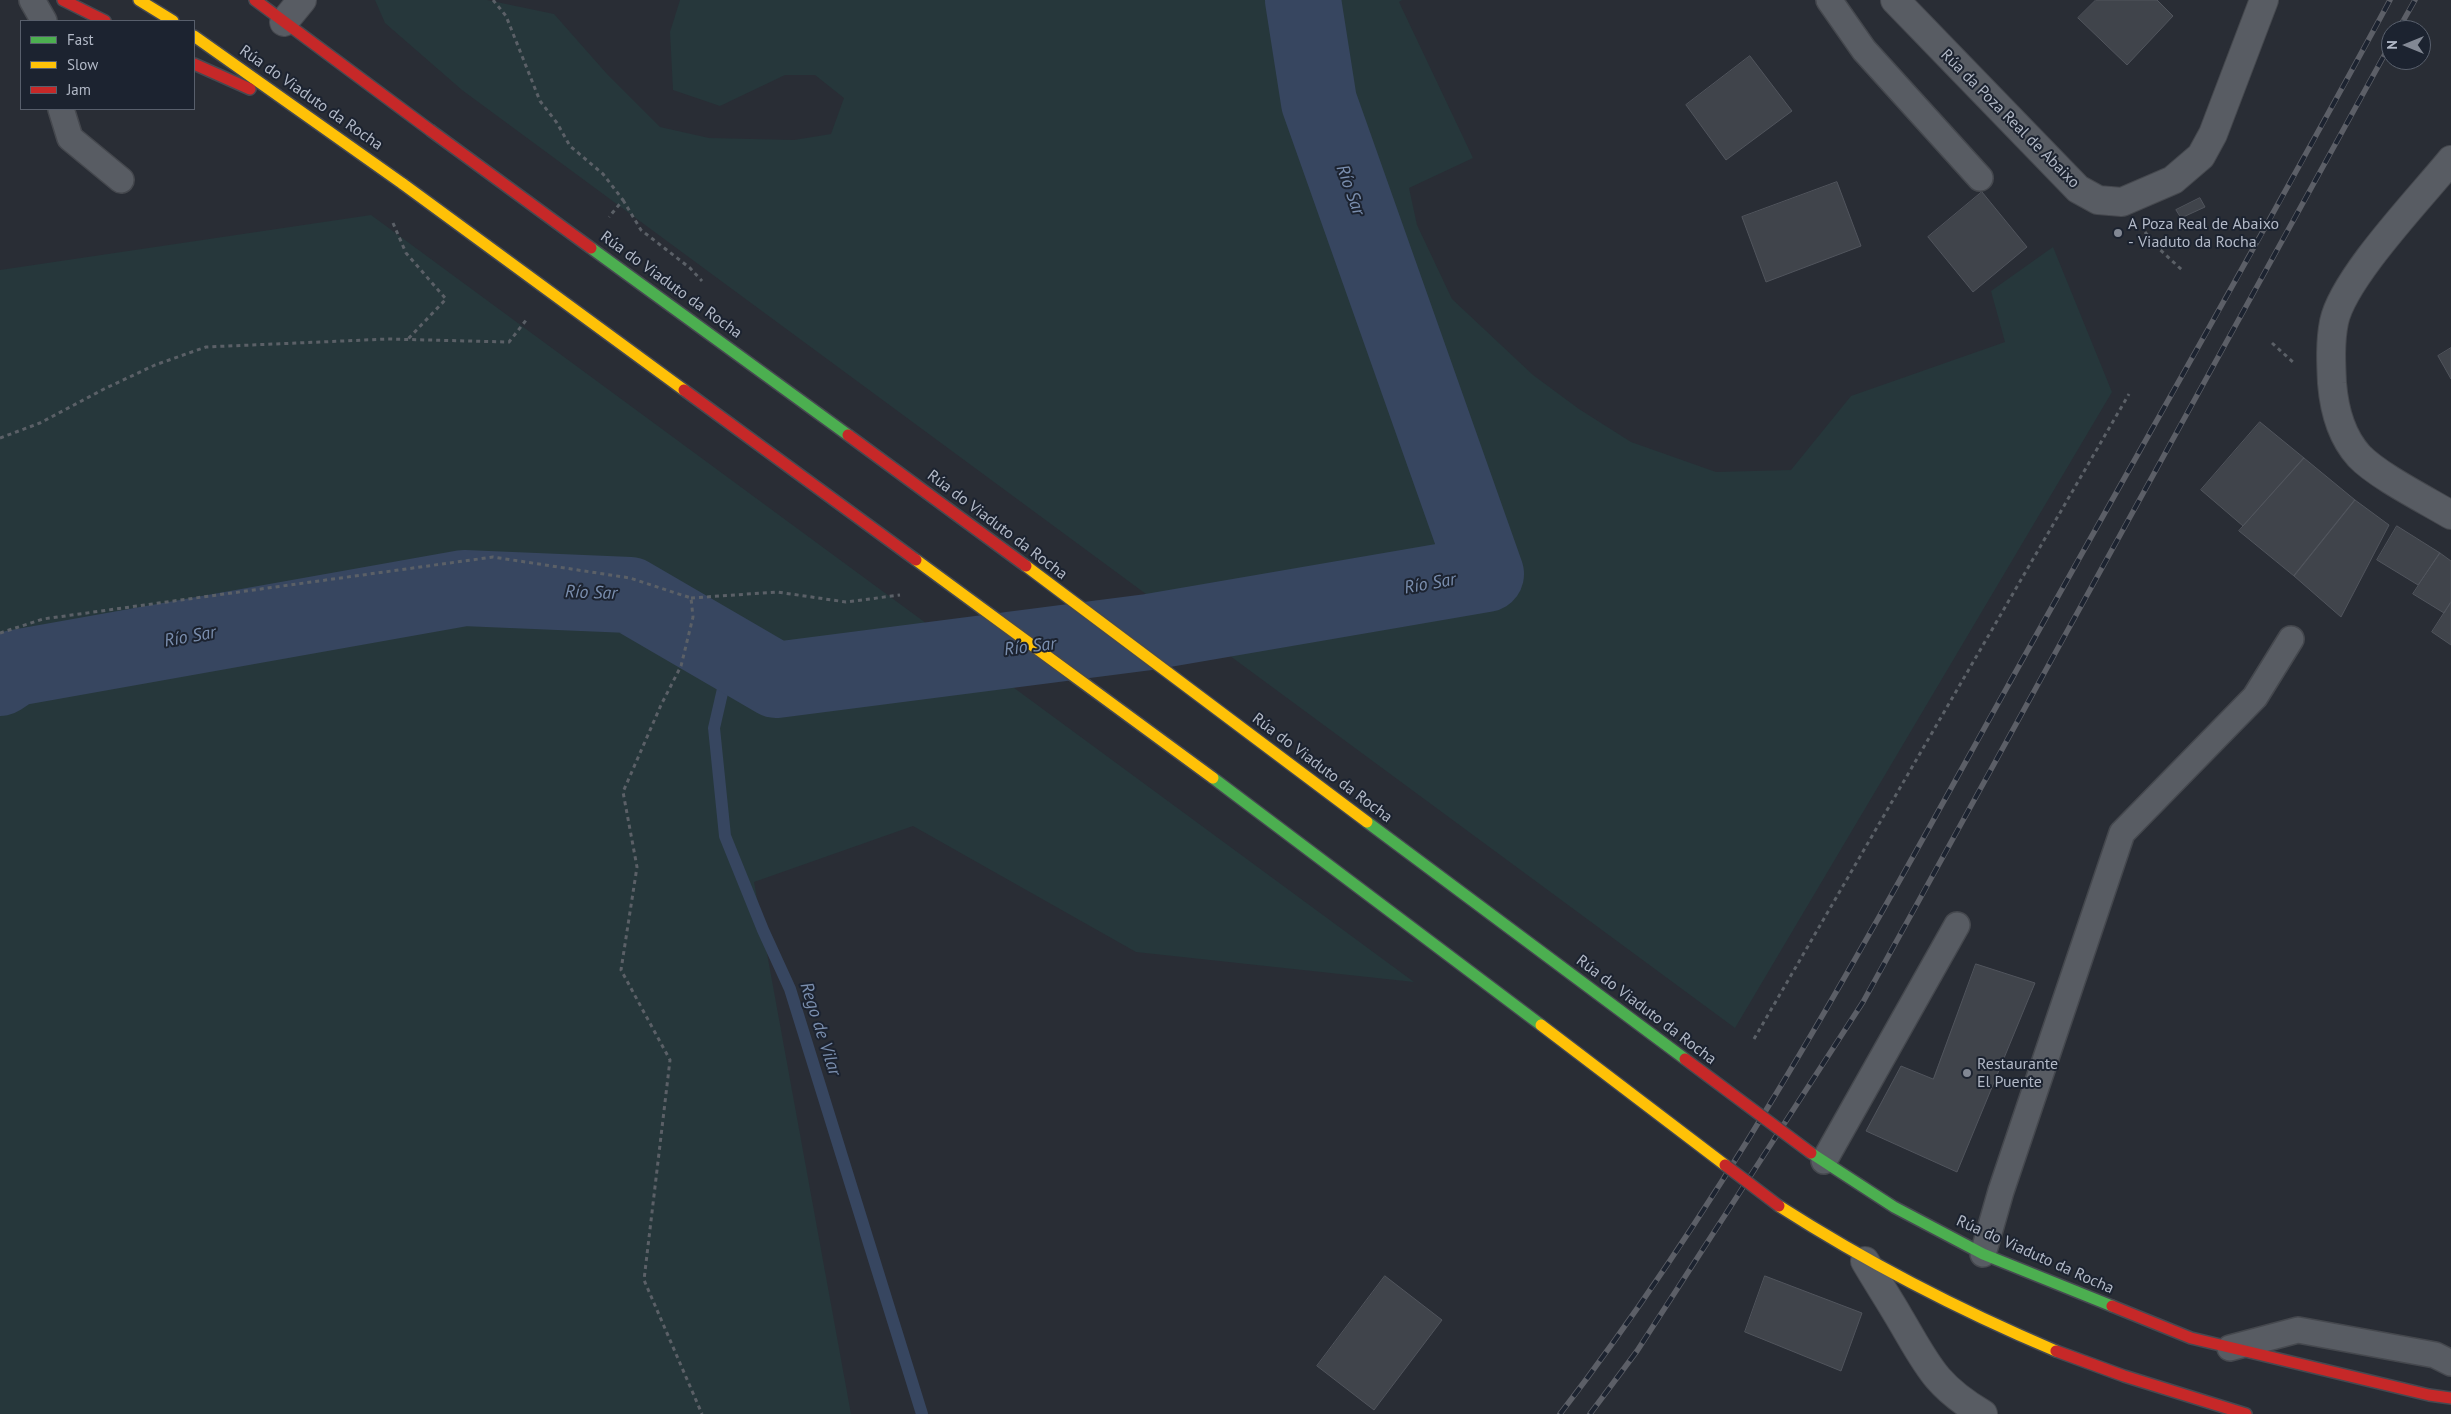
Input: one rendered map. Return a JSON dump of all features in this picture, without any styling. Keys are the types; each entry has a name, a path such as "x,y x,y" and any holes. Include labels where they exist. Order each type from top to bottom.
{"highway":[{"path":"63,0 103,20"},
{"path":"139,0 171,20"},
{"name":"Rúa do Viaduto da Rocha","path":"255,0 937,500 1817,1157 1894,1207 1983,1254 2190,1338 2429,1395 2451,1398"},
{"name":"Rúa do Viaduto da Rocha","path":"195,37 304,112 403,184 1275,824 1780,1206 1865,1261 1960,1309 2087,1363 2169,1393 2246,1414"},
{"path":"195,64 304,112"}],"street":[{"path":"284,22 302,0"},
{"name":"Rúa da Poza Real de Abaixo","path":"1895,0 2078,189 2098,200 2110,203 2122,202 2173,180 2200,156 2213,134 2264,0"},
{"path":"2451,160 2371,257 2344,297 2334,321 2331,350 2333,395 2347,440 2360,456 2373,467 2451,515"},
{"path":"1865,1261 1926,1365 1943,1385 1964,1402 1984,1414"}],"lane":[{"path":"32,0 43,20"},
{"path":"1829,0 1864,50 1980,178"},
{"path":"61,110 70,138 122,180"},
{"path":"1983,1254 2001,1191 2122,833 2255,697 2291,639"},
{"path":"1817,1157 1957,925"},
{"path":"2230,1348 2298,1330 2435,1355 2451,1363"}],"path":[{"path":"493,0 506,16 540,101 557,123 570,146 603,174 623,200 605,222"},
{"path":"389,215 406,254 446,299 407,339"},
{"path":"2156,246 2182,270"},
{"path":"0,438 40,423 104,389 155,365 206,347 262,343 407,339 509,342 533,312"},
{"path":"2272,343 2297,366"},
{"path":"1754,1039 2129,394"},
{"path":"0,633 43,619 494,558 630,578 691,598 777,592 846,602 909,594"},
{"path":"691,598 693,617 680,666 661,704 623,792 637,867 621,970 670,1060 644,1280 702,1414"}],"shaded area":[{"path":"375,0 487,0 554,14 607,74 660,127 709,138 794,140 831,134 844,98 815,75 785,75 720,106 673,90 670,32 680,0 1402,0 1399,2 1473,158 1409,188 1417,225 1452,299 1533,375 1579,409 1631,442 1716,472 1791,470 1851,396 2005,342 1991,291 2053,247 2112,392 1735,1028 462,90 385,23"},
{"path":"371,215 1414,982 1136,952 913,826 754,882 851,1414 0,1414 0,270"}],"building":[{"path":"2096,0 2157,0 2173,16 2127,65 2078,18"},
{"path":"1750,56 1792,111 1726,160 1686,105"},
{"path":"1837,182 1861,246 1766,282 1742,217"},
{"path":"1982,192 2027,247 1973,292 1928,237"},
{"path":"2200,198 2205,207 2181,218 2176,210"},
{"path":"2451,348 2451,379 2438,356"},
{"path":"2260,422 2304,458 2243,526 2201,490"},
{"path":"2304,458 2355,500 2294,576 2239,531"},
{"path":"2355,500 2389,525 2341,617 2294,576"},
{"path":"2397,526 2440,553 2418,585 2377,560"},
{"path":"2440,553 2451,561 2451,602 2444,613 2413,594"},
{"path":"2451,602 2451,645 2432,632"},
{"name":"Restaurante El Puente","path":"1976,964 2035,983 1957,1172 1866,1131 1901,1066 1933,1079"},
{"path":"1385,1276 1442,1320 1374,1410 1317,1366"},
{"path":"1765,1276 1862,1313 1841,1371 1745,1332"}],"waterway":[{"name":"Río Sar","path":"0,678 15,668 464,588 630,595 776,680 1149,632 1486,574 1319,102 1303,0"},
{"name":"Rego de Vilar","path":"731,654 714,728 725,836 763,930 790,989 922,1414"}],"railway":[{"path":"1560,1414 1623,1329 1683,1241 1796,1061 1902,877 2390,0"},
{"path":"2404,20 2415,0"},
{"path":"1590,1414 1637,1351 1863,1002 2381,61"}],"traffic: fast":[{"path":"591,248 848,435"},
{"path":"1213,778 1541,1025"},
{"path":"1367,822 1685,1059"},
{"path":"1811,1153 1894,1207 1983,1254 2112,1306"}],"traffic: slow":[{"path":"139,0 171,20"},
{"path":"195,37 403,184"},
{"path":"403,184 684,390"},
{"path":"916,560 1213,778"},
{"path":"1026,566 1367,822"},
{"path":"1541,1025 1725,1165"},
{"path":"1779,1206 1846,1247 1914,1284 1984,1319 2056,1351"}],"traffic: jam":[{"path":"63,0 103,20"},
{"path":"255,0 430,130"},
{"path":"195,64 250,89"},
{"path":"430,130 591,248"},
{"path":"684,390 916,560"},
{"path":"848,435 1026,566"},
{"path":"1685,1059 1811,1153"},
{"path":"1725,1165 1779,1206"},
{"path":"2112,1306 2191,1338 2429,1395 2451,1398"},
{"path":"2056,1351 2124,1376 2246,1414"}],"place":[{"name":"A Poza Real de Abaixo - Viaduto da Rocha","path":"2118,233"},
{"name":"Restaurante El Puente","path":"1967,1073"}]}
